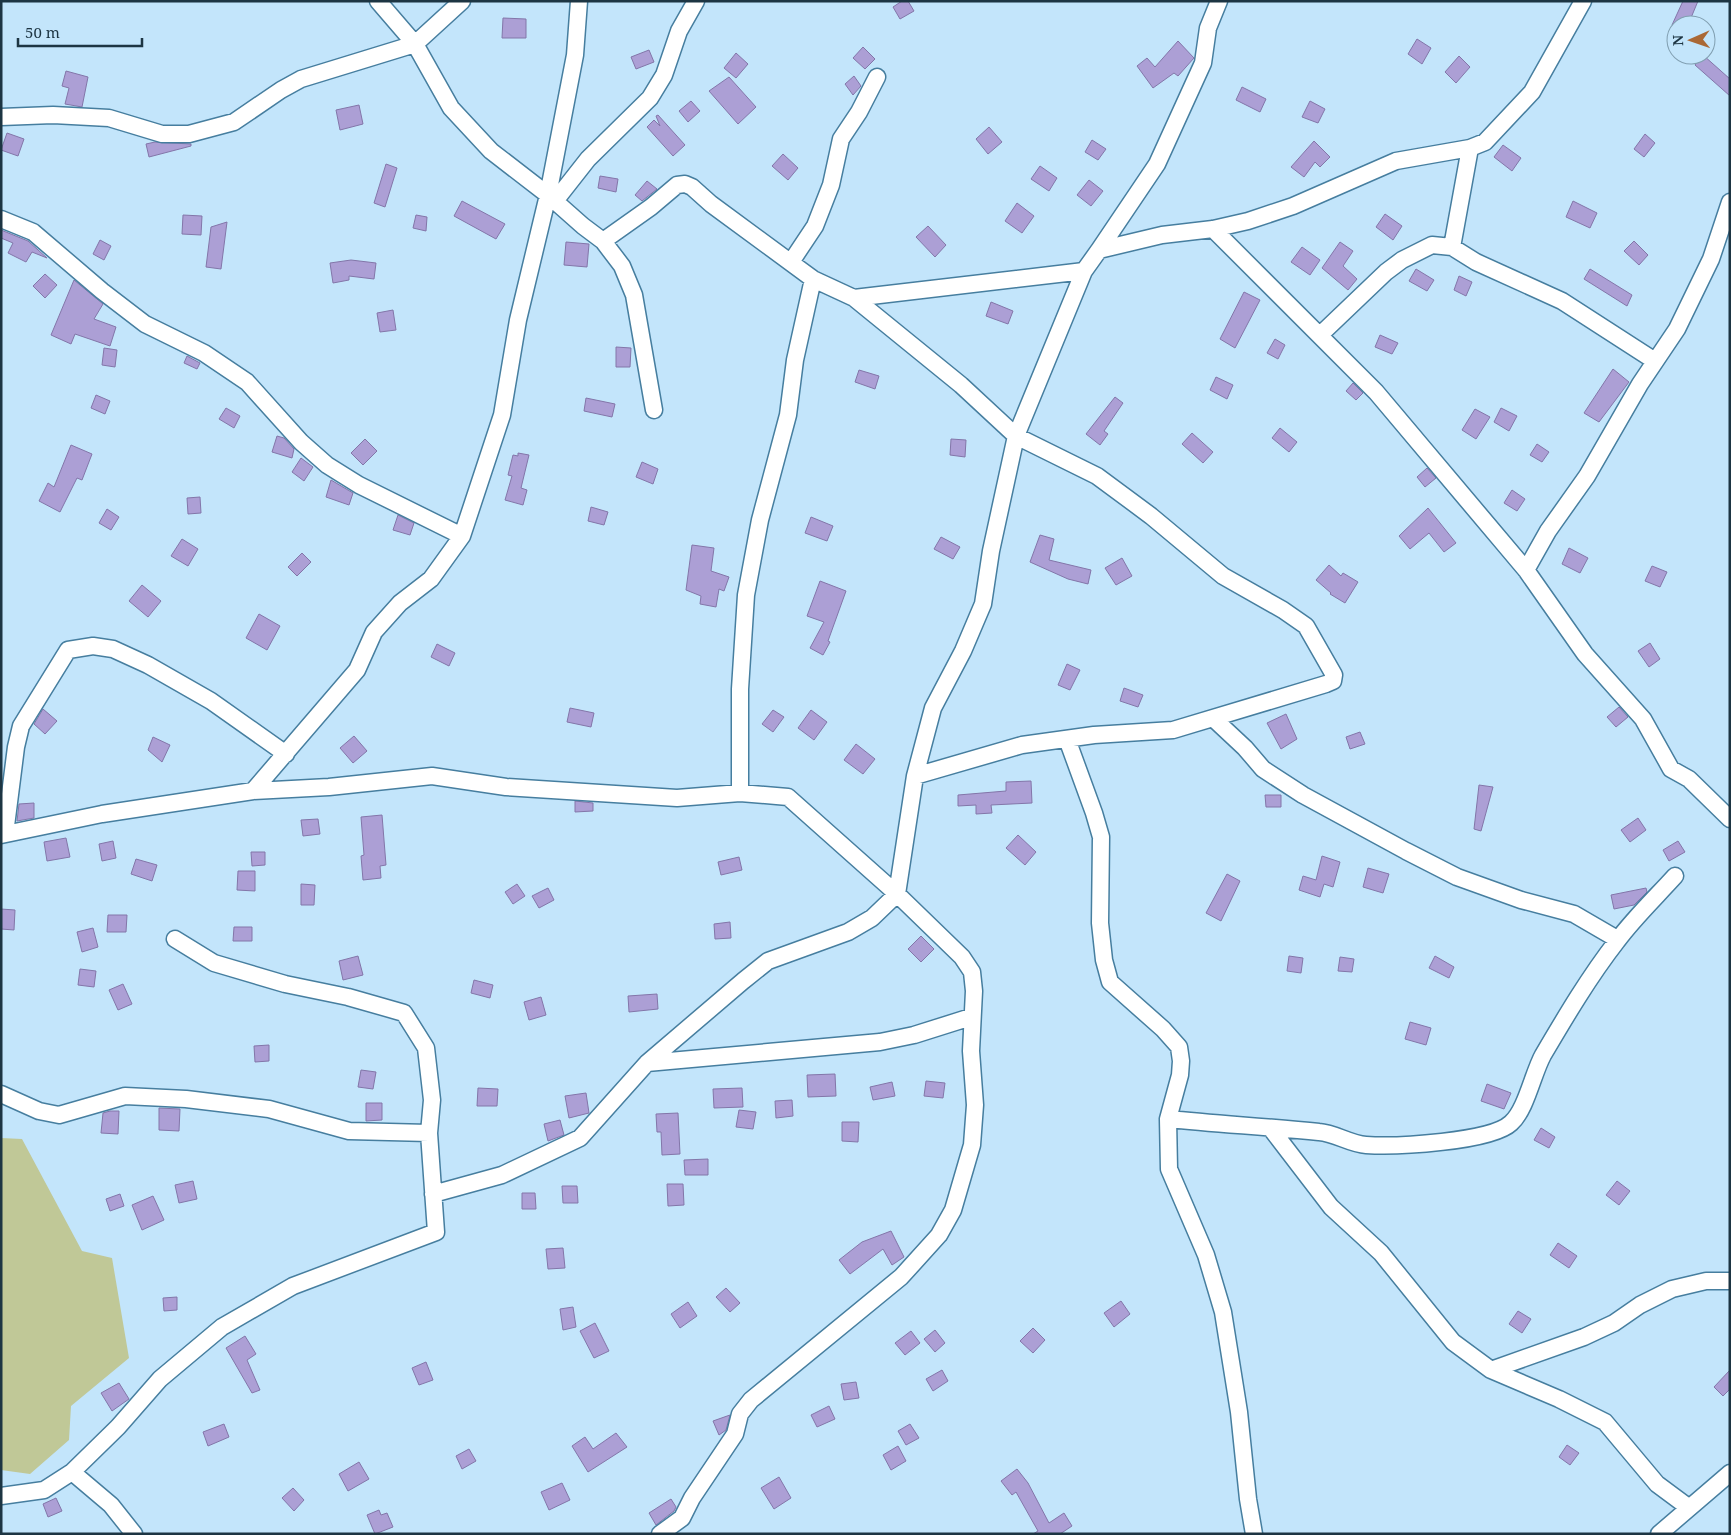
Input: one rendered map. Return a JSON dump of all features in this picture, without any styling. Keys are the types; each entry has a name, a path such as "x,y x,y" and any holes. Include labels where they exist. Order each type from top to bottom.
{"street":[{"path":"378,1 416,44 451,108 491,151 552,198 582,226 604,241 622,266 634,295 654,410"},
{"path":"1,117 53,115 109,118 162,134 189,134 234,122 281,90 301,79 416,44 462,1"},
{"path":"253,791 357,670 374,632 400,604 431,579 462,536 502,415 518,320 552,198 575,55 580,1"},
{"path":"552,198 588,159 650,98 664,75 678,31 696,1"},
{"path":"433,1194 502,1174 580,1138 648,1063 768,961 848,932 872,918 897,894 915,776 933,708 963,651 983,604 991,552 1016,436 1084,271 1157,164 1203,63 1208,28 1219,1"},
{"path":"1099,250 1162,235 1213,229 1248,221 1294,206 1396,161 1470,148 1485,142 1532,92 1583,1"},
{"path":"791,262 815,226 832,185 841,139 859,112 876,77"},
{"path":"1452,247 1470,148"},
{"path":"604,241 651,208 677,185 685,184 692,186 711,204 813,278 854,298 961,385 1016,436 1097,476 1151,516 1224,576 1283,610 1306,626 1334,675 1333,680 1214,719 1173,730 1067,739 1022,746 915,776"},
{"path":"1526,570 1548,532 1587,476 1655,361 1677,329 1711,259 1730,202"},
{"path":"1,219 33,232 102,291 145,324 204,352 247,382 301,442 326,465 359,486 462,536"},
{"path":"1213,229 1376,392 1526,570 1585,654 1643,719 1671,769 1689,779 1730,819"},
{"path":"1320,335 1386,272 1402,260 1432,245 1452,247 1476,262 1562,301 1655,361"},
{"path":"854,298 1084,271"},
{"path":"740,793 740,689 746,594 760,520 788,415 795,360 813,278"},
{"path":"286,754 211,701 148,665 113,649 93,646 68,650 21,726 3,834 102,814 253,791 329,787 432,776 506,787 677,798 740,793 788,797 897,894 962,957 972,972 974,991 971,1017 971,1066 975,1087 972,1146 953,1210 938,1235 901,1277 752,1400 740,1414 735,1434 692,1498 682,1518 660,1534"},
{"path":"1214,719 1245,748 1263,769 1303,795 1398,847 1457,877 1521,900 1574,914 1618,940"},
{"path":"1067,739 1101,837 1100,923 1104,960 1110,982 1164,1029 1179,1047 1182,1061 1180,1075 1168,1119 1169,1169 1206,1255 1223,1312 1239,1412 1248,1499 1254,1534"},
{"path":"1168,1119 1272,1130 1322,1132 1364,1145 1428,1142 1464,1138 1499,1131 1512,1123 1527,1096 1542,1058 1585,987 1618,940 1675,876"},
{"path":"1,1496 44,1490 72,1472 160,1380 222,1327 293,1286 436,1232 429,1132 432,1100 426,1048 418,1031 404,1013 348,997 285,984 214,963 175,940"},
{"path":"648,1063 880,1042 914,1036 971,1017"},
{"path":"1,1094 39,1111 59,1115 126,1096 186,1099 268,1109 349,1131 429,1132"},
{"path":"1272,1130 1331,1207 1381,1253 1453,1342 1491,1370 1559,1399 1606,1422 1657,1484 1688,1507"},
{"path":"1491,1370 1584,1337 1614,1323 1640,1305 1672,1289 1706,1281 1730,1281"},
{"path":"72,1472 111,1505 134,1534"},
{"path":"1659,1534 1688,1507 1730,1473"}],"green space":[{"path":"1,1138 22,1139 82,1251 112,1258 129,1358 71,1406 69,1440 30,1474 1,1470"}],"building":[{"path":"902,1 908,1 914,11 900,19 893,7"},
{"path":"1683,1 1698,1 1692,15 1677,15"},
{"path":"503,18 526,19 526,38 502,38"},
{"path":"1417,39 1431,48 1422,64 1408,54"},
{"path":"1178,41 1194,58 1178,76 1174,73 1153,88 1137,66 1147,58 1155,67"},
{"path":"863,47 875,59 865,69 853,58"},
{"path":"649,50 654,62 636,69 631,57"},
{"path":"736,53 748,64 736,78 724,68"},
{"path":"1459,56 1470,67 1456,83 1445,72"},
{"path":"1695,65 1714,65 1730,79 1730,96"},
{"path":"66,71 88,77 82,107 65,104 69,88 62,86"},
{"path":"854,76 861,86 853,95 845,84"},
{"path":"729,77 756,107 738,124 709,91"},
{"path":"1242,87 1266,99 1260,112 1236,100"},
{"path":"691,101 700,111 688,122 679,111"},
{"path":"1310,101 1325,109 1318,123 1302,117"},
{"path":"359,105 363,124 340,130 336,110"},
{"path":"658,115 685,145 673,156 647,127 654,120 660,126 656,116"},
{"path":"989,127 1002,142 988,154 976,139"},
{"path":"7,133 24,139 18,156 1,150"},
{"path":"1645,134 1655,143 1644,157 1634,149"},
{"path":"1092,140 1106,149 1098,160 1085,152"},
{"path":"1314,141 1330,157 1320,167 1315,162 1304,177 1291,167"},
{"path":"155,142 191,144 191,146 149,157 146,144"},
{"path":"1503,145 1521,158 1512,171 1494,157"},
{"path":"783,154 798,168 788,180 772,166"},
{"path":"386,164 397,168 385,207 374,203"},
{"path":"1040,166 1057,178 1049,191 1031,179"},
{"path":"600,176 618,179 616,192 598,188"},
{"path":"1089,180 1103,191 1091,206 1077,195"},
{"path":"647,181 657,189 642,201 635,195"},
{"path":"462,201 505,224 496,239 454,216"},
{"path":"1573,201 1597,213 1590,228 1566,217"},
{"path":"1017,203 1034,216 1022,233 1005,221"},
{"path":"1385,214 1402,226 1393,240 1376,227"},
{"path":"183,215 202,216 201,235 182,234"},
{"path":"416,215 427,217 426,231 413,228"},
{"path":"227,222 221,269 206,267 211,227"},
{"path":"928,226 946,245 935,257 916,237"},
{"path":"1,230 28,241 47,258 32,252 26,262 8,253 13,243 1,238"},
{"path":"100,240 111,246 104,260 93,254"},
{"path":"1634,241 1648,255 1639,265 1624,251"},
{"path":"566,242 589,244 587,267 564,265"},
{"path":"1340,242 1353,251 1343,266 1357,279 1348,290 1322,268"},
{"path":"1302,247 1320,260 1310,275 1291,262"},
{"path":"351,260 376,263 374,279 349,276 349,280 333,283 330,263"},
{"path":"1416,269 1434,280 1427,291 1409,281"},
{"path":"1590,269 1632,295 1627,306 1584,279"},
{"path":"45,274 57,285 45,298 33,286"},
{"path":"1459,276 1472,282 1466,296 1454,290"},
{"path":"74,280 103,304 94,319 116,327 110,346 75,334 71,344 51,335"},
{"path":"1244,292 1260,300 1235,348 1220,339"},
{"path":"991,302 1013,311 1008,324 986,316"},
{"path":"393,310 396,330 380,332 377,313"},
{"path":"1380,335 1398,343 1392,354 1375,347"},
{"path":"1275,339 1285,345 1278,359 1267,353"},
{"path":"616,347 631,348 630,367 616,367"},
{"path":"104,348 117,350 115,367 102,365"},
{"path":"187,356 200,363 197,369 184,363"},
{"path":"1613,369 1629,382 1599,422 1584,413"},
{"path":"859,370 879,376 875,389 855,382"},
{"path":"1216,377 1233,385 1227,399 1210,390"},
{"path":"1353,383 1363,393 1356,400 1346,391"},
{"path":"96,395 110,401 105,414 91,408"},
{"path":"1115,397 1123,403 1104,431 1108,434 1100,445 1086,434"},
{"path":"586,398 615,404 612,417 584,411"},
{"path":"226,408 240,416 234,428 219,419"},
{"path":"1501,408 1517,416 1509,431 1494,422"},
{"path":"1475,409 1490,417 1476,439 1462,430"},
{"path":"1280,428 1297,442 1289,452 1272,438"},
{"path":"1192,433 1213,452 1203,463 1182,444"},
{"path":"277,436 284,438 294,449 292,458 272,452"},
{"path":"365,439 377,451 363,465 351,453"},
{"path":"951,439 966,440 965,457 950,455"},
{"path":"1537,444 1549,452 1542,462 1530,455"},
{"path":"71,445 92,454 82,480 77,478 60,512 39,501 48,483 54,487"},
{"path":"518,453 529,455 521,488 527,490 523,505 505,500 512,476 508,475 513,455 518,456"},
{"path":"301,458 313,467 304,481 292,472"},
{"path":"642,462 658,469 653,484 636,477"},
{"path":"1427,468 1436,478 1425,487 1417,477"},
{"path":"331,480 353,493 349,505 326,497"},
{"path":"1512,490 1525,499 1517,511 1504,503"},
{"path":"200,497 201,513 188,514 187,498"},
{"path":"591,507 608,512 604,525 588,521"},
{"path":"1428,508 1456,543 1444,552 1429,533 1410,549 1399,536"},
{"path":"107,509 119,517 111,530 99,523"},
{"path":"398,515 414,523 410,535 393,530"},
{"path":"811,517 833,526 827,541 805,533"},
{"path":"1040,535 1054,539 1049,560 1091,570 1088,584 1068,579 1030,562"},
{"path":"941,537 960,547 953,559 934,549"},
{"path":"182,539 198,549 188,566 171,556"},
{"path":"692,545 714,548 711,571 729,577 724,591 719,589 716,607 700,604 701,596 686,590"},
{"path":"1569,548 1588,558 1580,573 1562,564"},
{"path":"302,553 311,562 297,576 288,567"},
{"path":"1122,558 1132,576 1116,585 1105,568"},
{"path":"1329,565 1341,576 1343,573 1358,582 1345,603 1330,594 1316,580"},
{"path":"1652,566 1667,572 1660,587 1645,581"},
{"path":"820,581 846,591 828,641 830,642 823,655 810,648 824,622 807,616"},
{"path":"142,585 161,601 148,617 129,601"},
{"path":"259,614 280,626 267,650 246,638"},
{"path":"1650,643 1660,659 1649,667 1638,651"},
{"path":"437,644 455,653 449,666 431,657"},
{"path":"1067,664 1080,670 1070,690 1058,685"},
{"path":"1124,688 1143,695 1138,707 1120,701"},
{"path":"1619,707 1628,717 1616,727 1607,717"},
{"path":"570,708 594,713 591,727 567,722"},
{"path":"43,709 57,721 45,734 34,724"},
{"path":"773,710 784,717 773,732 762,724"},
{"path":"811,710 827,722 814,740 798,728"},
{"path":"1286,714 1297,739 1281,749 1267,723"},
{"path":"1360,732 1365,744 1350,749 1346,737"},
{"path":"354,736 367,751 353,763 340,748"},
{"path":"153,737 170,745 162,762 148,750"},
{"path":"856,744 875,759 863,774 844,760"},
{"path":"1031,781 1032,803 991,805 992,813 976,814 976,805 958,806 958,795 1006,791 1006,782"},
{"path":"1479,785 1493,787 1481,831 1474,829"},
{"path":"1265,795 1281,795 1281,807 1266,807"},
{"path":"575,801 593,803 593,811 575,812"},
{"path":"34,803 34,818 17,821 19,804"},
{"path":"382,815 386,865 380,866 381,878 363,880 361,856 364,855 361,817"},
{"path":"1638,818 1646,830 1630,842 1621,830"},
{"path":"318,819 320,834 303,836 301,820"},
{"path":"1018,835 1036,852 1025,865 1006,848"},
{"path":"66,838 70,857 47,861 44,842"},
{"path":"113,841 116,858 102,861 99,844"},
{"path":"1678,841 1685,852 1669,861 1663,850"},
{"path":"251,852 265,852 265,865 252,866"},
{"path":"1322,856 1340,862 1333,887 1324,884 1320,897 1299,890 1303,876 1316,880"},
{"path":"739,857 742,870 721,875 718,862"},
{"path":"136,859 157,865 152,881 131,874"},
{"path":"1368,868 1389,874 1383,893 1363,887"},
{"path":"238,871 255,871 255,891 237,890"},
{"path":"1227,874 1240,881 1221,921 1206,913"},
{"path":"301,884 315,885 314,905 301,905"},
{"path":"517,884 525,896 513,904 505,892"},
{"path":"548,888 554,900 539,908 532,896"},
{"path":"1646,888 1647,892 1634,905 1614,909 1611,895"},
{"path":"1,909 15,910 14,930 1,929"},
{"path":"108,915 127,915 126,932 107,932"},
{"path":"730,922 731,938 715,939 714,924"},
{"path":"234,927 252,927 252,941 233,941"},
{"path":"93,928 98,947 82,952 77,932"},
{"path":"921,936 934,949 921,962 908,949"},
{"path":"358,956 363,975 343,980 339,961"},
{"path":"1289,956 1303,958 1301,973 1287,971"},
{"path":"1435,956 1454,967 1449,978 1429,968"},
{"path":"1340,957 1354,959 1352,972 1338,971"},
{"path":"80,969 96,971 94,987 78,985"},
{"path":"474,980 493,985 490,998 471,993"},
{"path":"123,984 132,1004 118,1010 109,990"},
{"path":"657,994 658,1009 629,1012 628,996"},
{"path":"541,997 546,1015 529,1020 524,1002"},
{"path":"1410,1022 1431,1028 1426,1045 1405,1039"},
{"path":"269,1045 269,1061 255,1062 254,1046"},
{"path":"361,1070 376,1072 373,1089 358,1087"},
{"path":"835,1074 836,1096 808,1097 807,1075"},
{"path":"926,1081 945,1083 943,1098 924,1096"},
{"path":"892,1082 895,1096 873,1100 870,1087"},
{"path":"1487,1084 1511,1093 1504,1109 1481,1101"},
{"path":"478,1088 498,1089 497,1106 477,1106"},
{"path":"742,1088 743,1107 714,1108 713,1089"},
{"path":"586,1093 589,1113 569,1118 565,1096"},
{"path":"792,1100 793,1116 776,1118 775,1101"},
{"path":"366,1103 382,1103 382,1120 366,1121"},
{"path":"159,1108 180,1109 179,1131 159,1130"},
{"path":"739,1110 756,1112 753,1129 736,1127"},
{"path":"119,1111 118,1134 101,1133 103,1113"},
{"path":"678,1113 680,1154 662,1155 661,1132 657,1132 656,1114"},
{"path":"560,1120 564,1135 548,1141 544,1124"},
{"path":"842,1122 859,1122 858,1142 842,1141"},
{"path":"1541,1128 1555,1137 1549,1148 1534,1140"},
{"path":"708,1159 708,1175 685,1175 684,1160"},
{"path":"193,1181 197,1199 179,1203 175,1185"},
{"path":"1617,1181 1630,1191 1619,1205 1606,1195"},
{"path":"667,1184 683,1184 684,1205 668,1206"},
{"path":"562,1186 577,1186 578,1203 563,1203"},
{"path":"522,1193 535,1193 536,1209 522,1209"},
{"path":"120,1194 124,1206 110,1211 106,1199"},
{"path":"153,1196 164,1220 142,1230 132,1205"},
{"path":"891,1231 904,1257 892,1265 883,1249 850,1274 839,1260 862,1242"},
{"path":"1558,1243 1577,1256 1569,1268 1550,1255"},
{"path":"563,1248 565,1268 548,1269 546,1249"},
{"path":"726,1288 740,1303 730,1312 716,1297"},
{"path":"177,1297 177,1310 164,1311 163,1298"},
{"path":"1121,1301 1130,1314 1114,1327 1104,1313"},
{"path":"688,1302 697,1316 680,1328 671,1314"},
{"path":"573,1307 576,1327 563,1330 560,1309"},
{"path":"1518,1311 1531,1319 1522,1333 1509,1324"},
{"path":"595,1323 609,1351 594,1358 580,1331"},
{"path":"1033,1328 1045,1340 1033,1353 1020,1341"},
{"path":"935,1330 945,1343 935,1352 924,1339"},
{"path":"911,1331 920,1343 905,1355 895,1343"},
{"path":"245,1336 256,1354 247,1360 260,1390 252,1393 226,1348"},
{"path":"426,1362 433,1380 419,1385 412,1368"},
{"path":"942,1370 948,1381 933,1391 926,1379"},
{"path":"1730,1370 1730,1389 1723,1396 1714,1387"},
{"path":"856,1382 859,1398 844,1400 841,1384"},
{"path":"119,1383 129,1399 112,1411 101,1393"},
{"path":"829,1406 835,1419 817,1427 811,1415"},
{"path":"730,1415 726,1430 719,1435 713,1421"},
{"path":"224,1424 229,1437 208,1446 203,1432"},
{"path":"910,1424 919,1438 906,1445 898,1431"},
{"path":"616,1433 627,1447 588,1472 572,1446 585,1437 593,1449"},
{"path":"1567,1445 1579,1453 1570,1465 1559,1457"},
{"path":"898,1446 906,1461 891,1470 883,1455"},
{"path":"469,1449 476,1461 462,1469 456,1456"},
{"path":"359,1462 369,1479 348,1491 339,1474"},
{"path":"1017,1469 1028,1483 1049,1523 1064,1513 1072,1526 1060,1534 1033,1534 1038,1531 1016,1492 1012,1495 1001,1481"},
{"path":"779,1477 791,1498 774,1509 761,1488"},
{"path":"562,1483 570,1500 549,1510 541,1492"},
{"path":"293,1488 304,1500 294,1511 282,1498"},
{"path":"56,1498 62,1511 48,1517 43,1504"},
{"path":"671,1499 676,1507 674,1511 656,1525 649,1513"},
{"path":"379,1510 381,1515 387,1513 393,1527 375,1534 367,1515"}]}
